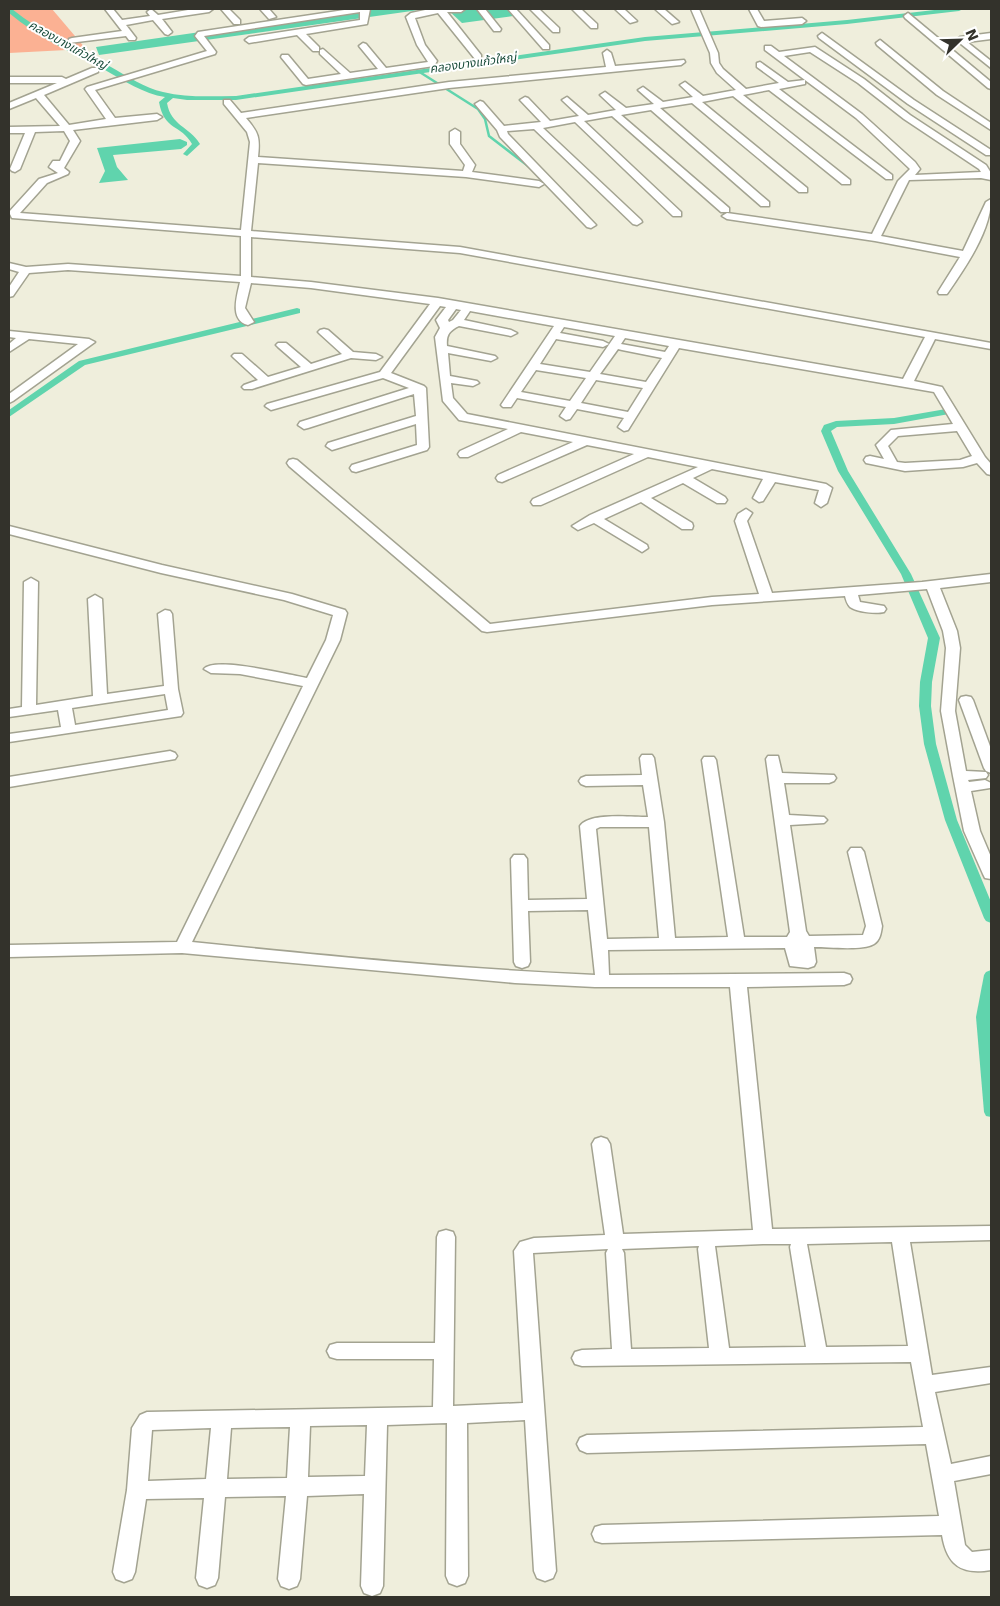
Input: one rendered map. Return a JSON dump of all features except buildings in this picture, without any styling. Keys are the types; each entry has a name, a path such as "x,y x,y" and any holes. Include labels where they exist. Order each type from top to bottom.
{"street":[{"path":"72,41 130,36 109,9"},
{"path":"149,9 168,32"},
{"path":"120,23 188,10 209,9"},
{"path":"225,9 236,22"},
{"path":"264,9 286,34"},
{"path":"90,89 212,52 199,36 201,34 365,9 364,22 249,40"},
{"path":"266,37 306,82 384,71 431,64 432,61 421,45 410,17 412,15 461,9"},
{"path":"481,9 497,29"},
{"path":"534,9 556,30"},
{"path":"576,9 594,26"},
{"path":"619,9 633,21"},
{"path":"659,9 675,22"},
{"path":"695,9 715,63 720,71 739,92 846,182"},
{"path":"753,9 760,24 802,21"},
{"path":"188,10 196,19"},
{"path":"441,11 478,57"},
{"path":"308,13 321,29"},
{"path":"344,14 362,43 384,71"},
{"path":"491,21 512,14 546,47"},
{"path":"908,16 991,86"},
{"path":"299,32 348,76"},
{"path":"822,36 911,102 990,151 983,162"},
{"path":"991,36 960,40 991,65"},
{"path":"880,44 940,93 991,127"},
{"path":"768,48 859,116 912,164 915,169 903,181 875,238"},
{"path":"780,54 812,49 861,81 907,117 983,167 990,176"},
{"path":"606,53 611,68"},
{"path":"239,116 444,86 681,62"},
{"path":"760,65 787,85"},
{"path":"9,106 95,70"},
{"path":"9,80 74,79 90,89 112,121"},
{"path":"502,129 536,126 802,82"},
{"path":"685,85 697,99 803,190"},
{"path":"770,87 889,178"},
{"path":"643,90 656,106 765,204"},
{"path":"38,94 67,128 75,141 59,164 54,167 64,172 63,174 43,181 14,212 16,216 460,250 734,299 931,337 991,346"},
{"path":"605,95 618,112 726,213 967,255"},
{"path":"524,100 548,124"},
{"path":"567,100 581,118 677,214"},
{"path":"227,102 254,136 246,234 246,279 240,308 248,322"},
{"path":"480,104 502,129 503,135 591,225"},
{"path":"9,130 67,128 112,121 158,118"},
{"path":"536,126 636,222"},
{"path":"15,169 31,130"},
{"path":"455,132 455,144 470,165 466,174"},
{"path":"253,160 466,174 540,184"},
{"path":"911,178 990,176"},
{"path":"943,292 967,255 991,202"},
{"path":"9,266 26,270 68,267 246,279 438,301 907,383 938,390 986,466"},
{"path":"9,294 26,270"},
{"path":"384,374 438,301"},
{"path":"454,304 442,320 451,325 511,333"},
{"path":"468,307 441,337 447,400 464,417 826,488 821,503"},
{"path":"507,405 561,323"},
{"path":"324,332 350,355"},
{"path":"9,334 89,342 9,399"},
{"path":"566,416 622,334"},
{"path":"554,335 604,344"},
{"path":"9,349 26,336"},
{"path":"907,383 931,337"},
{"path":"624,427 676,344"},
{"path":"282,345 310,368"},
{"path":"622,347 669,356"},
{"path":"248,387 350,355 376,357 380,352 403,348"},
{"path":"442,348 491,358"},
{"path":"238,356 266,381"},
{"path":"533,366 650,386"},
{"path":"271,406 384,374 420,388"},
{"path":"445,378 473,383"},
{"path":"356,468 423,447 420,388"},
{"path":"304,425 420,388"},
{"path":"514,394 632,416"},
{"path":"332,446 422,418"},
{"path":"893,465 882,446 896,432 962,427"},
{"path":"464,454 520,428"},
{"path":"502,478 586,441"},
{"path":"537,502 646,453"},
{"path":"870,460 905,467 963,463 986,466"},
{"path":"293,464 488,628 609,612 766,596 921,586 991,578"},
{"path":"578,526 710,466"},
{"path":"758,498 770,477"},
{"path":"684,478 721,500"},
{"path":"641,497 687,526"},
{"path":"746,513 742,517 742,521 766,596"},
{"path":"594,518 642,548"},
{"path":"9,530 161,569 287,597 336,610 340,616 333,640 182,947"},
{"path":"29,710 31,582"},
{"path":"921,586 950,631 953,648 948,711 972,831 991,874"},
{"path":"850,590 853,602 856,605 879,609"},
{"path":"95,599 100,699"},
{"path":"9,738 176,713 171,689 164,614"},
{"path":"211,669 240,670 311,683"},
{"path":"9,713 171,689"},
{"path":"962,782 988,776 966,700"},
{"path":"64,704 69,730"},
{"path":"9,782 170,756"},
{"path":"647,758 656,822 668,945"},
{"path":"773,759 803,970"},
{"path":"709,760 737,943"},
{"path":"775,778 829,778"},
{"path":"586,781 650,780"},
{"path":"781,820 819,820"},
{"path":"602,973 588,826 598,822 656,822"},
{"path":"599,945 737,943 798,939 868,940 873,935 872,918 856,852"},
{"path":"519,859 522,962"},
{"path":"521,906 595,904"},
{"path":"9,951 182,947 354,964 605,982 738,982 803,970 844,979"},
{"path":"738,982 763,1236"},
{"path":"601,1144 615,1247 622,1357"},
{"path":"545,1571 523,1252 528,1247 534,1245 615,1247 763,1236 991,1232"},
{"path":"900,1235 924,1385 943,1474 955,1549 962,1558 973,1563 991,1560"},
{"path":"446,1236 443,1351 450,1414 457,1576"},
{"path":"800,1247 817,1354"},
{"path":"707,1249 720,1356"},
{"path":"337,1351 443,1351"},
{"path":"582,1358 920,1354"},
{"path":"924,1385 991,1375"},
{"path":"124,1572 137,1490 142,1428 147,1421 533,1411"},
{"path":"372,1586 377,1416"},
{"path":"289,1579 297,1486 300,1418"},
{"path":"207,1578 222,1420"},
{"path":"588,1444 935,1435"},
{"path":"943,1474 991,1465"},
{"path":"137,1490 374,1486"},
{"path":"602,1534 952,1524"}],"shaded area":[{"path":"9,9 52,9 86,49 9,53"},
{"path":"359,9 426,9 99,55 96,47"},
{"path":"507,9 513,16 462,23 448,10"},
{"path":"180,139 187,142 187,145 181,149 113,155 117,167 128,180 99,183 105,171 97,148"}],"waterway":[{"name":"คลองบางแก้วใหญ่","path":"9,10 24,22 54,40 127,79 160,94 187,98 236,98 645,39 847,22 959,9"},
{"path":"418,71 478,109 485,119 489,136 532,169"},
{"path":"170,97 163,102 168,118 193,138 196,144 187,154"},
{"path":"9,414 82,363 297,311"},
{"path":"946,412 894,421 836,424 828,427 826,431 843,471 906,574 934,638 926,682 925,706 930,744 951,820 991,918"},
{"path":"991,975 983,1017 991,1112"}]}
